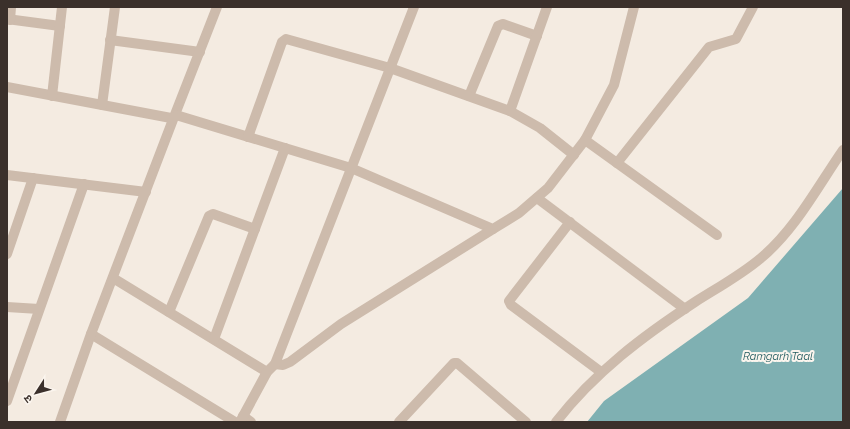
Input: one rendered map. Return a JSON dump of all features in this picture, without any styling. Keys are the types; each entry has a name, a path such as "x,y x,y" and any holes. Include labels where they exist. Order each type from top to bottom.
{"street":[{"path":"11,7 8,20 60,26"},
{"path":"52,96 62,7"},
{"path":"102,105 115,7"},
{"path":"60,422 91,334 217,7"},
{"path":"91,334 242,421 267,372 275,364 414,7"},
{"path":"510,111 547,7"},
{"path":"275,364 283,365 290,362 341,324 519,213 548,188 585,140 614,85 634,7"},
{"path":"617,163 709,47 736,39 754,7"},
{"path":"469,96 498,26 504,24 537,36"},
{"path":"248,137 284,40 286,39 390,68 510,111 540,128 574,155"},
{"path":"110,40 200,52"},
{"path":"7,87 171,118 175,116 248,137 351,168 493,229"},
{"path":"585,140 717,235"},
{"path":"214,339 285,148"},
{"path":"556,422 568,406 601,372 623,353 685,309 760,259 775,245 790,227 843,150"},
{"path":"7,175 146,192"},
{"path":"7,254 33,178"},
{"path":"7,400 84,184"},
{"path":"537,198 685,309"},
{"path":"169,312 209,216 213,214 255,229"},
{"path":"570,222 509,301 511,305 601,372"},
{"path":"113,278 267,372"},
{"path":"7,307 39,309"},
{"path":"399,422 454,363 457,363 526,422"}],"water":[{"name":"Ramgarh Taal","path":"843,188 843,422 587,422 604,401 748,298"}]}
